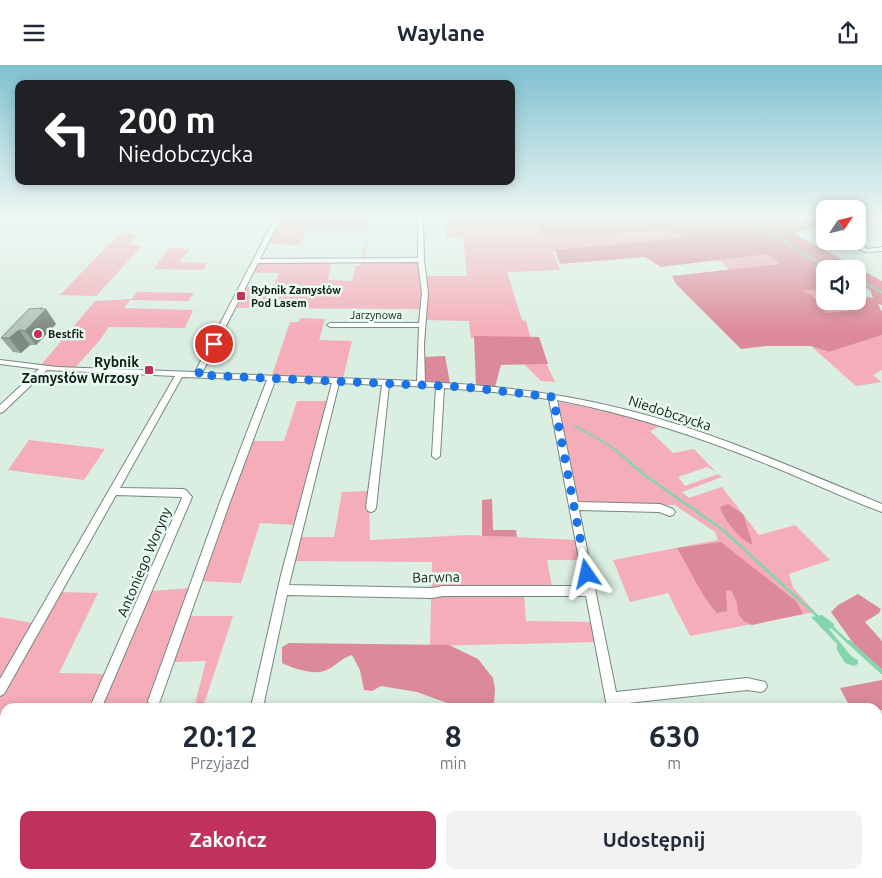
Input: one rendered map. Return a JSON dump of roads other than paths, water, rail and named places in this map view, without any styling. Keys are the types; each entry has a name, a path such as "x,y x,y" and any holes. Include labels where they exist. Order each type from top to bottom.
{"street":[{"path":"198,375 259,256"},
{"name":"Jarzynowa","path":"421,256 425,284 421,385"},
{"path":"257,261 421,259"},
{"name":"Jarzynowa","path":"330,325 422,325"},
{"name":"Niedobczycka","path":"0,362 45,368 440,386 553,397 610,408 690,433 772,463 882,508"},
{"path":"0,410 45,368"},
{"path":"0,690 180,374"},
{"path":"154,701 225,501 272,378"},
{"path":"258,703 283,589 336,381"},
{"path":"371,508 386,383"},
{"path":"436,456 440,386"},
{"path":"553,397 612,703 747,684 761,686"},
{"name":"Antoniego Woryny","path":"98,703 187,497 183,493 114,491"},
{"path":"574,506 660,508 670,512"},
{"name":"Barwna","path":"283,589 432,593 443,591 590,591"}],"waterway":[{"path":"806,256 816,261"},
{"path":"866,284 882,292"},
{"path":"575,426 609,445 631,463"},
{"path":"629,462 723,530 817,616"},
{"path":"832,627 850,644"},
{"path":"849,642 882,672"}],"place":[{"name":"Rybnik Zamysłów Pod Lasem","path":"241,296"},
{"name":"Bestfit","path":"38,334"},
{"name":"Rybnik Zamysłów Wrzosy","path":"149,370"}]}
